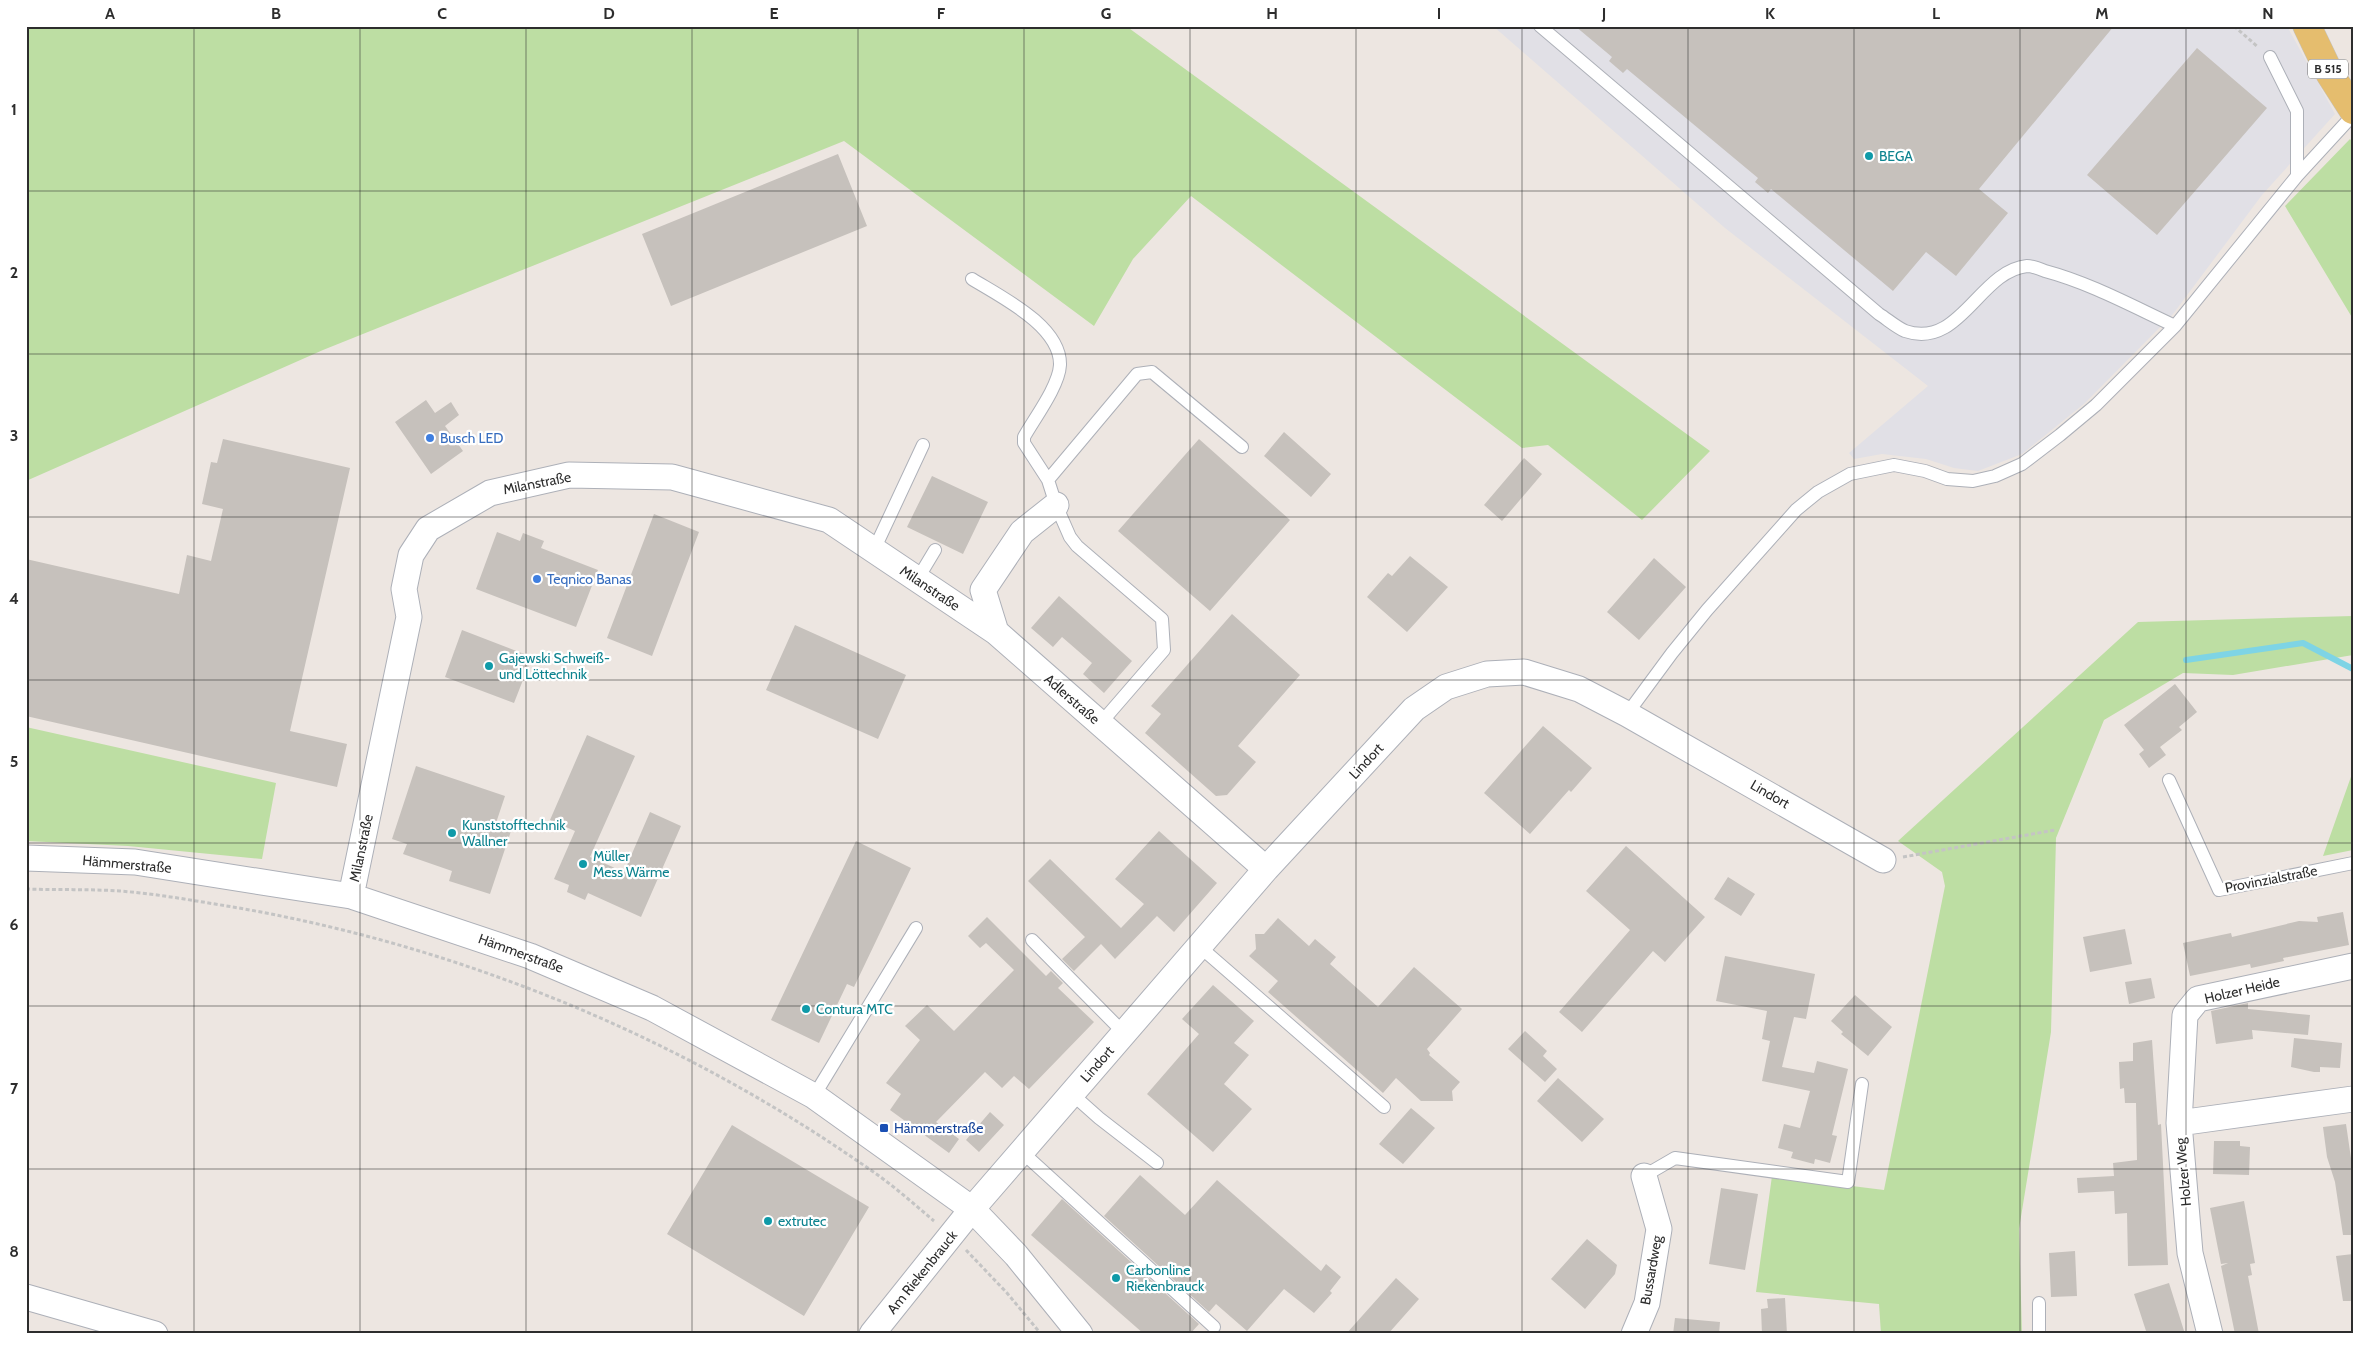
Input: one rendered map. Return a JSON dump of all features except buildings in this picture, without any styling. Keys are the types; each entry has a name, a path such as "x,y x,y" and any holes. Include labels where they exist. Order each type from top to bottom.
{"main road":[{"name":"B 515","path":"2307,26 2330,74 2353,110"}],"street":[{"name":"Milanstraße","path":"351,896 409,618 404,589 411,555 428,529 490,493 569,475 672,477 829,520 996,632"},
{"path":"996,632 983,590 1022,532 1056,505"},
{"name":"Adlerstraße","path":"996,632 1266,869"},
{"name":"Lindort","path":"972,1209 1266,869 1414,708 1446,687 1487,674 1524,672 1579,689 1627,714 1883,860"},
{"name":"Hämmerstraße","path":"26,858 135,862 351,896 468,934 580,976 652,1008 814,1096 972,1209 1016,1255 1080,1334"},
{"name":"Holzer Heide","path":"2179,1123 2185,1015 2198,999 2353,966"},
{"name":"Holzer Weg","path":"2210,1334 2190,1253 2179,1123 2353,1100"},
{"name":"Bussardweg","path":"1634,1334 1648,1303 1658,1229 1644,1176"},
{"name":"Am Riekenbrauck","path":"872,1334 972,1209"},
{"path":"26,1297 155,1334"}],"lane":[{"path":"1540,26 1879,314 1905,331 1926,332 1943,329 1958,318 1991,284 2004,274 2028,266 2067,277 2175,326"},
{"path":"2270,57 2297,111 2297,176"},
{"path":"1627,714 1672,653 1719,596 1796,510 1818,492 1850,474 1894,465 1925,471 1947,479 1973,481 1995,476 2022,464 2096,405 2175,326 2297,176 2353,115"},
{"path":"972,279 1031,316 1045,331 1057,351 1060,366 1054,385 1024,438 1024,443 1048,480 1056,505 1070,537 1077,546 1162,619 1164,650 1100,724"},
{"path":"1048,480 1137,374 1152,372 1242,447"},
{"path":"874,550 923,445"},
{"path":"917,580 935,550"},
{"name":"Provinzialstraße","path":"2169,780 2219,890 2353,863"},
{"path":"814,1096 916,928"},
{"path":"1032,940 1124,1033"},
{"path":"1200,946 1384,1107"},
{"path":"1644,1176 1675,1158 1848,1182 1862,1084"},
{"path":"1072,1094 1099,1118 1157,1163"},
{"path":"1022,1152 1214,1327"},
{"path":"2039,1303 2039,1334"}],"path":[{"path":"2234,26 2270,57"},
{"path":"1883,860 2055,830"},
{"path":"26,889 120,891 268,913 406,946 475,968 610,1022 704,1069 772,1107 818,1134 875,1173 952,1236 1007,1293 1041,1334"}],"shaded area":[{"path":"1493,26 2287,26 2335,114 2262,195 2173,314 2085,403 2022,454 1978,471 1954,468 1926,459 1882,454 1854,459 1849,453 1928,386 1725,228"}],"green space":[{"path":"26,26 1126,26 1710,451 1642,520 1548,445 1522,448 1191,196 1133,259 1094,326 844,141 323,350 26,481"},
{"path":"2350,139 2353,143 2353,319 2285,206"},
{"path":"2353,616 2353,655 2233,675 2183,673 2104,720 2056,838 2051,1032 2019,1229 2022,1334 1881,1334 1879,1304 1756,1292 1772,1176 1884,1190 1945,886 1942,872 1898,841 2138,622"},
{"path":"26,727 276,783 262,859 128,846 26,841"},
{"path":"2353,771 2353,850 2323,856"}],"waterway":[{"path":"2186,660 2303,643 2353,669"}],"place":[{"name":"BEGA","path":"1869,156"},
{"name":"Busch LED","path":"430,438"},
{"name":"Teqnico Banas","path":"537,579"},
{"name":"Gajewski Schweiß- und Löttechnik","path":"489,666"},
{"name":"Kunststofftechnik Wallner","path":"452,833"},
{"name":"Müller Mess Wärme","path":"583,864"},
{"name":"Contura MTC","path":"806,1009"},
{"name":"Hämmerstraße","path":"884,1128"},
{"name":"extrutec","path":"768,1221"},
{"name":"Carbonline Riekenbrauck","path":"1116,1278"}]}
